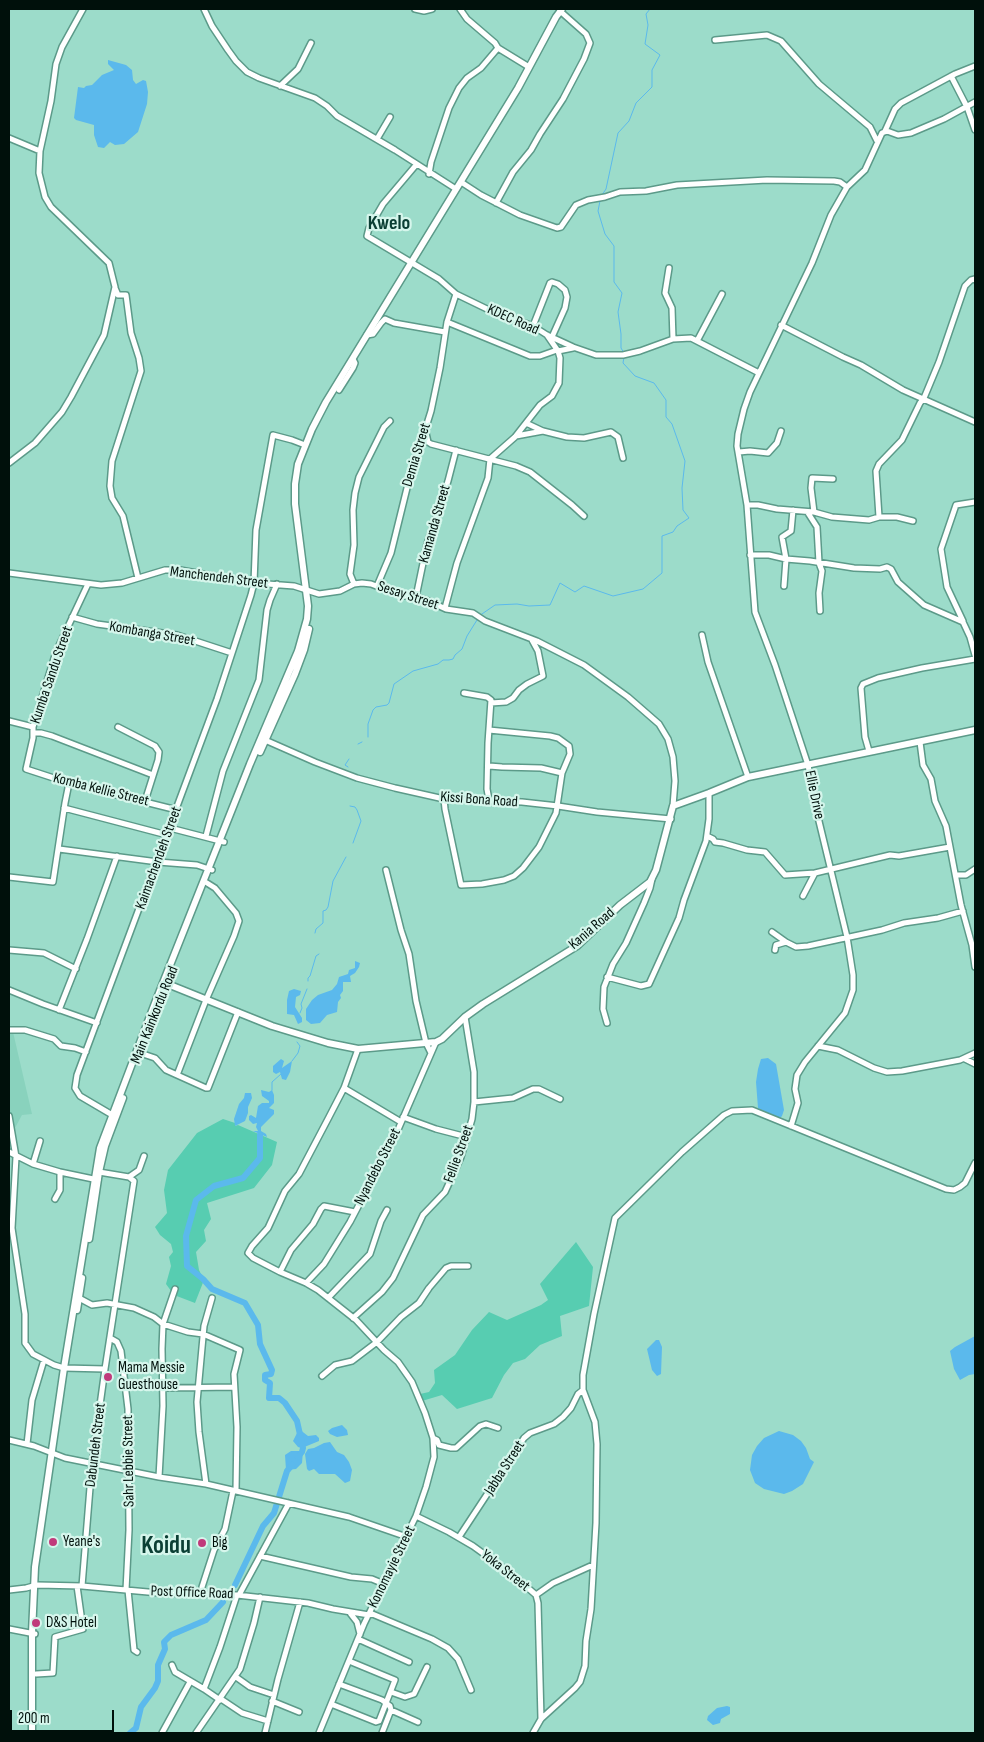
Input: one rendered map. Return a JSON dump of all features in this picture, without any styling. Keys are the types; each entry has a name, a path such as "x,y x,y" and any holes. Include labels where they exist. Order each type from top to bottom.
{"main road":[{"path":"193,915 252,765 293,673 307,619 307,589 295,515 298,464 305,445 322,408 518,88 561,10"},
{"path":"673,806 748,777 975,730"},
{"path":"252,765 265,740 267,731"},
{"name":"Kania Road","path":"436,1042 442,1039 465,1017 500,993 577,946 620,905 644,888 652,879 656,870 673,806"},
{"name":"Main Kainkordu Road","path":"126,1084 140,1053 147,1030 193,915 208,883 211,870"},
{"path":"166,983 294,1034 358,1049 436,1042"},
{"path":"34,1733 35,1678 33,1633 35,1585 100,1148 147,1030"},
{"path":"82,1267 92,1191 99,1172 113,1116"}],"street":[{"path":"82,9 59,55 40,151 39,173 45,197 51,207 109,263 118,294 126,295 131,333 141,371 112,461 110,486 112,498 123,516 138,578"},
{"path":"204,9 212,26 242,67 258,78 314,98 337,116 456,189"},
{"path":"415,9 424,12 432,9"},
{"path":"460,9 467,19 494,42 498,48 529,67"},
{"path":"496,202 513,172 531,150 563,98 584,59 590,42 586,34 561,10"},
{"path":"714,40 768,35 780,41 819,84 870,127 877,141"},
{"path":"280,86 298,69 311,43"},
{"path":"429,174 431,162 452,101 466,78 481,68 498,48"},
{"name":"Ellie Drive","path":"791,1126 798,1103 795,1089 797,1075 845,1013 854,984 847,937 830,870 808,765 753,604 747,505 737,441 744,409 781,325 812,263 831,215 847,187 865,170 877,141 885,131 895,109 901,103 951,76 975,66"},
{"path":"951,76 967,107 975,130"},
{"path":"885,131 898,135 912,133 944,119 975,102"},
{"path":"377,139 390,116"},
{"path":"9,138 40,151"},
{"name":"KDEC Road","path":"416,165 383,204 369,228 367,236 371,240 439,279 456,294 489,310 533,326 549,336 574,347 605,356 625,355 673,339"},
{"path":"460,182 520,215 557,228 561,227 576,205 620,192 652,190 677,185 767,180 834,181 840,182 847,187"},
{"path":"669,268 665,293 672,308 673,339 691,338 759,373"},
{"path":"879,517 876,471 902,440 924,398 939,362 965,286 975,279"},
{"path":"445,608 460,556 488,478 490,460 515,436 540,404 555,392 559,383 560,358 549,336 564,308 567,297 565,290 558,284 550,283 533,326"},
{"path":"9,463 35,443 62,412 72,397 104,335 115,288"},
{"name":"Demia Street","path":"377,586 390,553 436,391 447,322 456,294"},
{"path":"697,342 722,294"},
{"path":"367,335 373,334 380,322 386,319 394,323 445,332"},
{"path":"447,322 530,356 540,356 574,347"},
{"path":"781,325 861,365 894,385 975,422"},
{"path":"339,390 353,368 355,363 353,359"},
{"path":"354,584 350,574 354,545 353,510 355,492 359,477 384,427 390,420"},
{"path":"526,423 543,431 567,437 584,438 612,432 618,437 623,458"},
{"path":"425,429 430,443 516,466 530,472 584,516"},
{"path":"515,436 543,431"},
{"path":"739,452 768,453 777,443 781,431"},
{"name":"Kaimachendeh Street","path":"113,1116 80,1096 76,1092 75,1082 217,699 254,582 256,530 273,435 305,445"},
{"name":"Kamanda Street","path":"416,597 428,544 456,450"},
{"path":"820,611 819,593 822,571 817,527 811,513 811,488 812,478 833,479"},
{"path":"975,502 956,506 941,548 947,587 970,637 975,655"},
{"path":"747,505 758,505 832,517 869,520 879,517 897,517 913,521"},
{"path":"784,586 786,559 782,537 791,531 792,510"},
{"path":"750,555 866,569 887,567 891,569 898,582 924,605 963,622"},
{"name":"Manchendeh Street","path":"9,573 88,584 109,585 165,570 180,570 307,589"},
{"name":"Kumba Sandu Street","path":"26,769 33,730 56,652 88,584"},
{"path":"206,836 223,771 259,680 268,610 277,584"},
{"name":"Sesay Street","path":"307,589 318,594 340,591 354,584 371,584 403,596 416,597 445,608 473,613 478,617 532,639 584,665 617,688 658,724 668,740 673,758 675,781 673,806"},
{"name":"Kombanga Street","path":"72,617 98,624 177,635 232,653"},
{"path":"702,635 708,662 748,777"},
{"path":"491,703 506,702 513,698 527,684 543,676 538,651 532,639"},
{"path":"869,751 866,737 862,684 878,678 922,668 975,659"},
{"path":"464,693 487,697 491,700 487,789 489,800"},
{"path":"9,721 153,775"},
{"path":"118,727 158,749 158,760 145,800"},
{"path":"444,799 461,885 504,880 518,872 539,847 558,806 558,789 568,760 569,751 567,744 550,736 489,730"},
{"name":"Kissi Bona Road","path":"265,740 357,778 444,799 489,800 558,806 596,812 671,819"},
{"path":"920,742 923,765 931,779 935,801 946,826 975,967"},
{"path":"489,766 540,768 562,773"},
{"name":"Komba Kellie Street","path":"26,769 69,783 145,800 176,810"},
{"path":"9,877 53,882 69,783"},
{"path":"607,978 641,986 648,984 679,918 707,836 709,793"},
{"path":"64,808 167,835"},
{"path":"170,828 222,841"},
{"path":"707,836 713,838 715,842 746,850 765,852 784,875 815,873 890,855 899,856 950,847"},
{"path":"59,849 158,862 197,865 211,870"},
{"path":"59,1010 117,856"},
{"path":"956,875 966,875 975,869"},
{"path":"386,870 409,954 416,1002 426,1043 431,1053"},
{"path":"803,896 815,873"},
{"path":"607,1023 604,1018 602,1003 607,978 626,942 650,888 652,879"},
{"path":"178,1075 206,1000 234,936 238,921 236,913 215,888 208,883"},
{"path":"772,932 796,947 808,946 964,911"},
{"path":"774,950 776,945 786,942"},
{"path":"9,950 44,953 76,969"},
{"path":"9,990 97,1023"},
{"path":"140,1053 155,1058 163,1068 208,1088 238,1012"},
{"name":"Fellie Street","path":"353,1318 382,1292 393,1278 422,1215 445,1192 461,1157 472,1119 474,1102 472,1050 465,1017"},
{"path":"9,1030 25,1030 54,1039 61,1046 86,1052"},
{"name":"Nyandebo Street","path":"306,1283 324,1264 355,1212 402,1119 436,1042"},
{"path":"818,1046 838,1050 874,1068 888,1072 965,1059 975,1053"},
{"path":"358,1049 344,1088 402,1119 467,1137"},
{"path":"965,1059 975,1062"},
{"name":"Konomayie Street","path":"319,1733 364,1624 416,1516 434,1457 433,1438 412,1382 398,1362 353,1318 328,1298 306,1283 250,1256 249,1251 268,1228 282,1198 299,1174 344,1088"},
{"path":"474,1102 513,1098 533,1089 539,1089 560,1099"},
{"path":"533,1733 541,1719 575,1688 585,1666 586,1641 591,1609 596,1523 597,1444 595,1422 583,1390 583,1375 615,1218 664,1169 724,1115 732,1111 752,1110 946,1189 954,1190 965,1183 975,1163"},
{"path":"9,1116 16,1157 12,1228 25,1314 25,1343 33,1354 66,1368 105,1369"},
{"path":"33,1164 40,1141"},
{"path":"9,1152 33,1164 96,1180"},
{"path":"99,1172 130,1176 139,1170 144,1156"},
{"path":"55,1199 60,1190 60,1172"},
{"name":"Dabundeh Street","path":"35,1678 54,1673 55,1637 83,1629 80,1586 92,1462 134,1181 130,1176"},
{"path":"280,1272 291,1250 313,1224 324,1206 355,1212"},
{"path":"328,1298 370,1254 378,1228 387,1210"},
{"path":"322,1376 335,1365 352,1361 377,1342 401,1317 419,1303 446,1268 451,1266 468,1266"},
{"path":"160,1477 163,1388 162,1349 164,1324 175,1289"},
{"path":"206,1484 199,1432 198,1389 205,1317 212,1298"},
{"path":"77,1299 92,1305 115,1305 134,1308 164,1324 188,1332 203,1334 240,1350 234,1374 237,1427 235,1491 225,1529 214,1550 202,1587"},
{"name":"Sahr Lebbie Street","path":"110,1338 117,1342 121,1351 128,1409 129,1530 127,1590 134,1650 137,1652"},
{"path":"27,1444 32,1400 44,1360"},
{"path":"163,1388 234,1387"},
{"name":"Jabba Street","path":"459,1537 524,1438 530,1433 554,1424 563,1417 571,1408 578,1394 583,1390"},
{"path":"433,1438 437,1440 439,1445 456,1448 480,1426 486,1424 498,1428"},
{"path":"9,1440 27,1444 53,1454 160,1477 206,1484 349,1517 407,1537"},
{"path":"204,1689 238,1595 289,1503"},
{"name":"Yoka Street","path":"416,1516 459,1537 490,1558 536,1595 538,1607 541,1719"},
{"path":"260,1556 384,1584"},
{"path":"536,1595 553,1583 593,1565"},
{"name":"Post Office Road","path":"9,1590 35,1585 80,1586 168,1594 238,1595 300,1602 352,1613 370,1614 443,1644 458,1659 471,1690"},
{"path":"196,1733 236,1677 244,1658 260,1597"},
{"path":"266,1733 272,1701 300,1602"},
{"path":"352,1613 364,1624"},
{"path":"352,1613 357,1622 359,1636 409,1662"},
{"path":"9,1629 33,1633"},
{"path":"331,1704 378,1722 387,1702 395,1680 349,1661"},
{"path":"172,1665 175,1672 242,1713 268,1721"},
{"path":"391,1692 405,1697 414,1694 427,1667"},
{"path":"236,1677 250,1687 274,1695"},
{"path":"162,1733 190,1682"},
{"path":"340,1684 387,1702 391,1710 382,1733"},
{"path":"272,1701 299,1712"},
{"path":"391,1710 418,1722"}],"shaded area":[{"path":"9,1032 13,1032 32,1114 22,1115 9,1139"},
{"path":"223,1119 235,1123 235,1126 238,1125 277,1142 272,1165 254,1188 207,1203 211,1219 204,1230 206,1241 196,1252 199,1270 204,1280 195,1303 174,1295 166,1284 171,1266 169,1257 173,1252 171,1244 160,1235 155,1227 167,1213 164,1190 168,1170 197,1133"},
{"path":"576,1242 593,1267 589,1306 560,1316 562,1336 540,1345 525,1359 513,1363 504,1375 492,1398 457,1409 442,1395 422,1401 420,1394 429,1392 435,1383 434,1370 455,1355 472,1330 489,1312 507,1320 548,1300 540,1284"}],"water":[{"path":"108,60 126,65 132,70 133,80 136,84 143,80 146,81 148,92 147,104 138,132 124,144 115,145 110,142 104,148 98,147 94,135 94,125 74,118 78,87 84,88 92,85 102,75 114,70 108,64"},
{"path":"355,961 360,963 359,967 350,976 351,982 343,982 343,991 338,1002 337,1012 327,1015 320,1023 311,1024 306,1020 306,1009 312,1000 318,995 332,990 337,984 339,977 348,974 349,970 355,968"},
{"path":"294,989 301,991 300,995 296,997 295,1007 302,1018 302,1022 298,1024 294,1015 287,1014 289,991"},
{"path":"768,1058 776,1064 784,1110 778,1120 758,1108 756,1082 758,1069 761,1059"},
{"path":"281,1059 284,1061 282,1068 292,1061 286,1080 282,1079 280,1072 276,1074 273,1072 273,1066"},
{"path":"261,1090 269,1092 272,1090 274,1095 274,1103 269,1108 274,1110 274,1114 261,1127 261,1131 267,1137 253,1131 258,1131 257,1123 253,1124 249,1120 251,1115 256,1118 258,1106 262,1103 269,1103 262,1096"},
{"path":"245,1093 251,1093 252,1098 248,1107 248,1113 245,1121 235,1126 234,1119"},
{"path":"975,1336 975,1374 960,1380 954,1369 950,1351"},
{"path":"656,1340 659,1340 662,1347 661,1374 657,1376 652,1370 647,1349"},
{"path":"342,1425 347,1430 348,1435 337,1437 328,1431 332,1428"},
{"path":"299,1429 308,1436 316,1435 319,1441 302,1448 298,1447 293,1441"},
{"path":"779,1431 793,1435 801,1441 810,1459 814,1462 803,1484 784,1494 764,1489 755,1483 750,1470 752,1455 757,1446 764,1438"},
{"path":"330,1442 337,1452 344,1455 349,1462 352,1470 350,1481 345,1483 335,1474 319,1474 314,1469 309,1471 307,1469 305,1454 308,1449"},
{"path":"291,1451 303,1451 302,1463 296,1469 286,1470 285,1455"},
{"path":"730,1707 730,1714 721,1719 720,1723 713,1725 707,1720 708,1716 717,1708"}],"waterway":[{"path":"602,195 606,189 618,133 629,121 636,103 652,87 652,70 660,55 645,44 648,25 646,14 650,9"},
{"path":"600,201 598,211 605,234 614,246 614,282 622,293 618,312 621,348 624,353"},
{"path":"479,616 495,605 550,605 560,583 575,592 584,586 613,596 643,589 662,573 662,536 673,532 677,526 689,518 683,510 682,488 685,461 672,424 666,417 666,400 654,383 635,376 623,363 624,357"},
{"path":"368,737 368,724 373,710 376,707 389,703 394,684 413,671 438,664 443,660 453,659 462,649 467,636 477,620"},
{"path":"358,744 362,742"},
{"path":"348,767 345,765 349,759"},
{"path":"350,806 355,807 361,821 353,843"},
{"path":"315,933 316,929 323,923 323,911 328,907 333,881 346,857"},
{"path":"308,981 316,956 319,954"},
{"path":"300,1013 301,1004 307,989"},
{"path":"292,1061 298,1053 300,1046 297,1042"},
{"path":"272,1090 272,1082 281,1074"},
{"path":"260,1135 260,1158 243,1178 214,1186 196,1200 186,1236 187,1266 212,1289 245,1303 258,1325 260,1344 272,1370 271,1374 265,1375 265,1380 270,1383 269,1398 279,1398 285,1403 297,1421 303,1448 298,1457"},
{"path":"235,1585 263,1526 274,1513 287,1471 292,1465"},
{"path":"130,1733 136,1728 141,1707 158,1681 158,1665 165,1649 164,1642 171,1635 206,1620 223,1602"}],"place":[{"name":"Mama Messie Guesthouse","path":"108,1377"},
{"name":"Yeane's","path":"53,1542"},
{"name":"Big","path":"202,1543"},
{"name":"D&S Hotel","path":"36,1623"}],"district":[{"name":"Kwelo","path":"389,224"},
{"name":"Koidu","path":"166,1547"}]}
